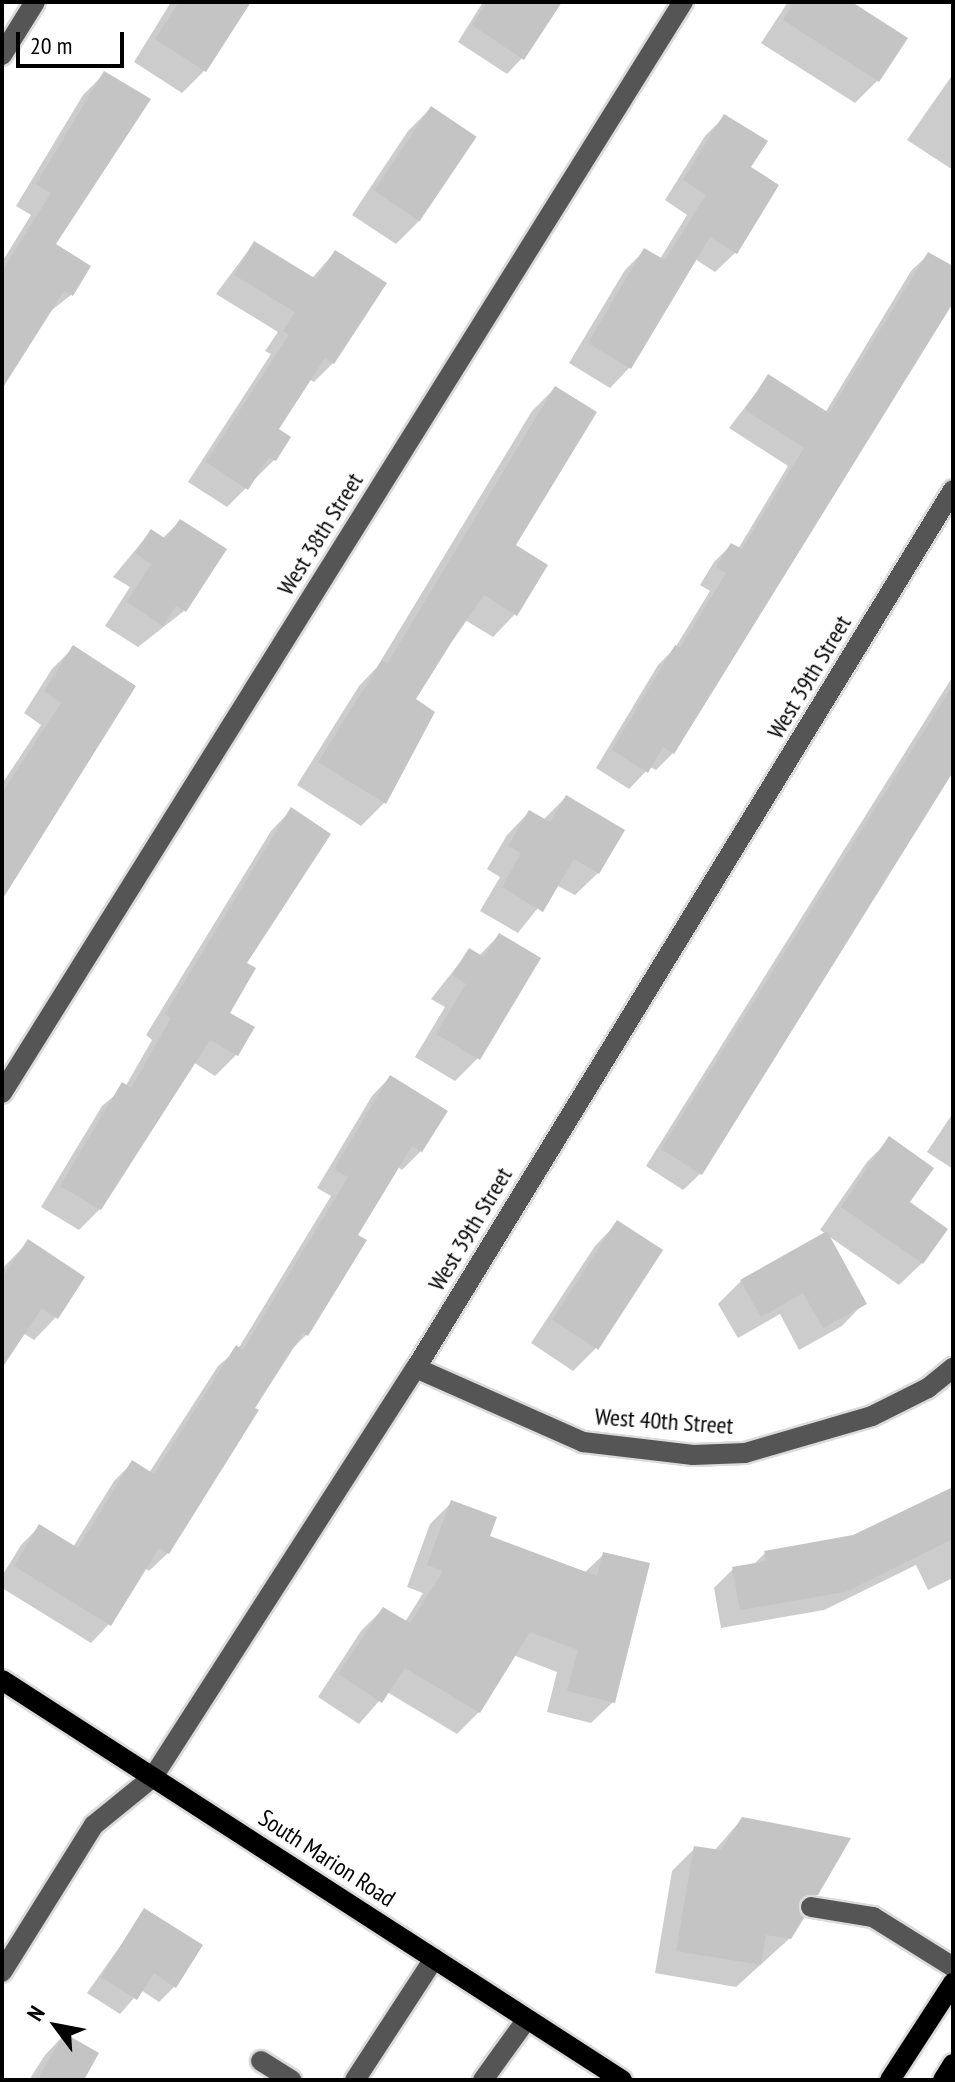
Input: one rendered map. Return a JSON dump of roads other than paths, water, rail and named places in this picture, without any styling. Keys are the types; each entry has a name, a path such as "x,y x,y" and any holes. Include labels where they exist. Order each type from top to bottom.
{"main road":[{"name":"South Marion Road","path":"2,1680 622,2080"},
{"path":"890,2080 953,1983"},
{"path":"943,2080 953,2064"}],"street":[{"path":"2,55 35,2"},
{"name":"West 38th Street","path":"2,1093 683,2"},
{"name":"West 39th Street","path":"2,1972 94,1825 153,1777 416,1368 953,490"},
{"name":"West 40th Street","path":"416,1368 583,1442 693,1455 745,1453 872,1416 928,1388 953,1368"},
{"path":"811,1907 873,1917 953,1967"},
{"path":"355,2080 434,1959"},
{"path":"483,2080 527,2019"},
{"path":"261,2061 291,2080"}]}
